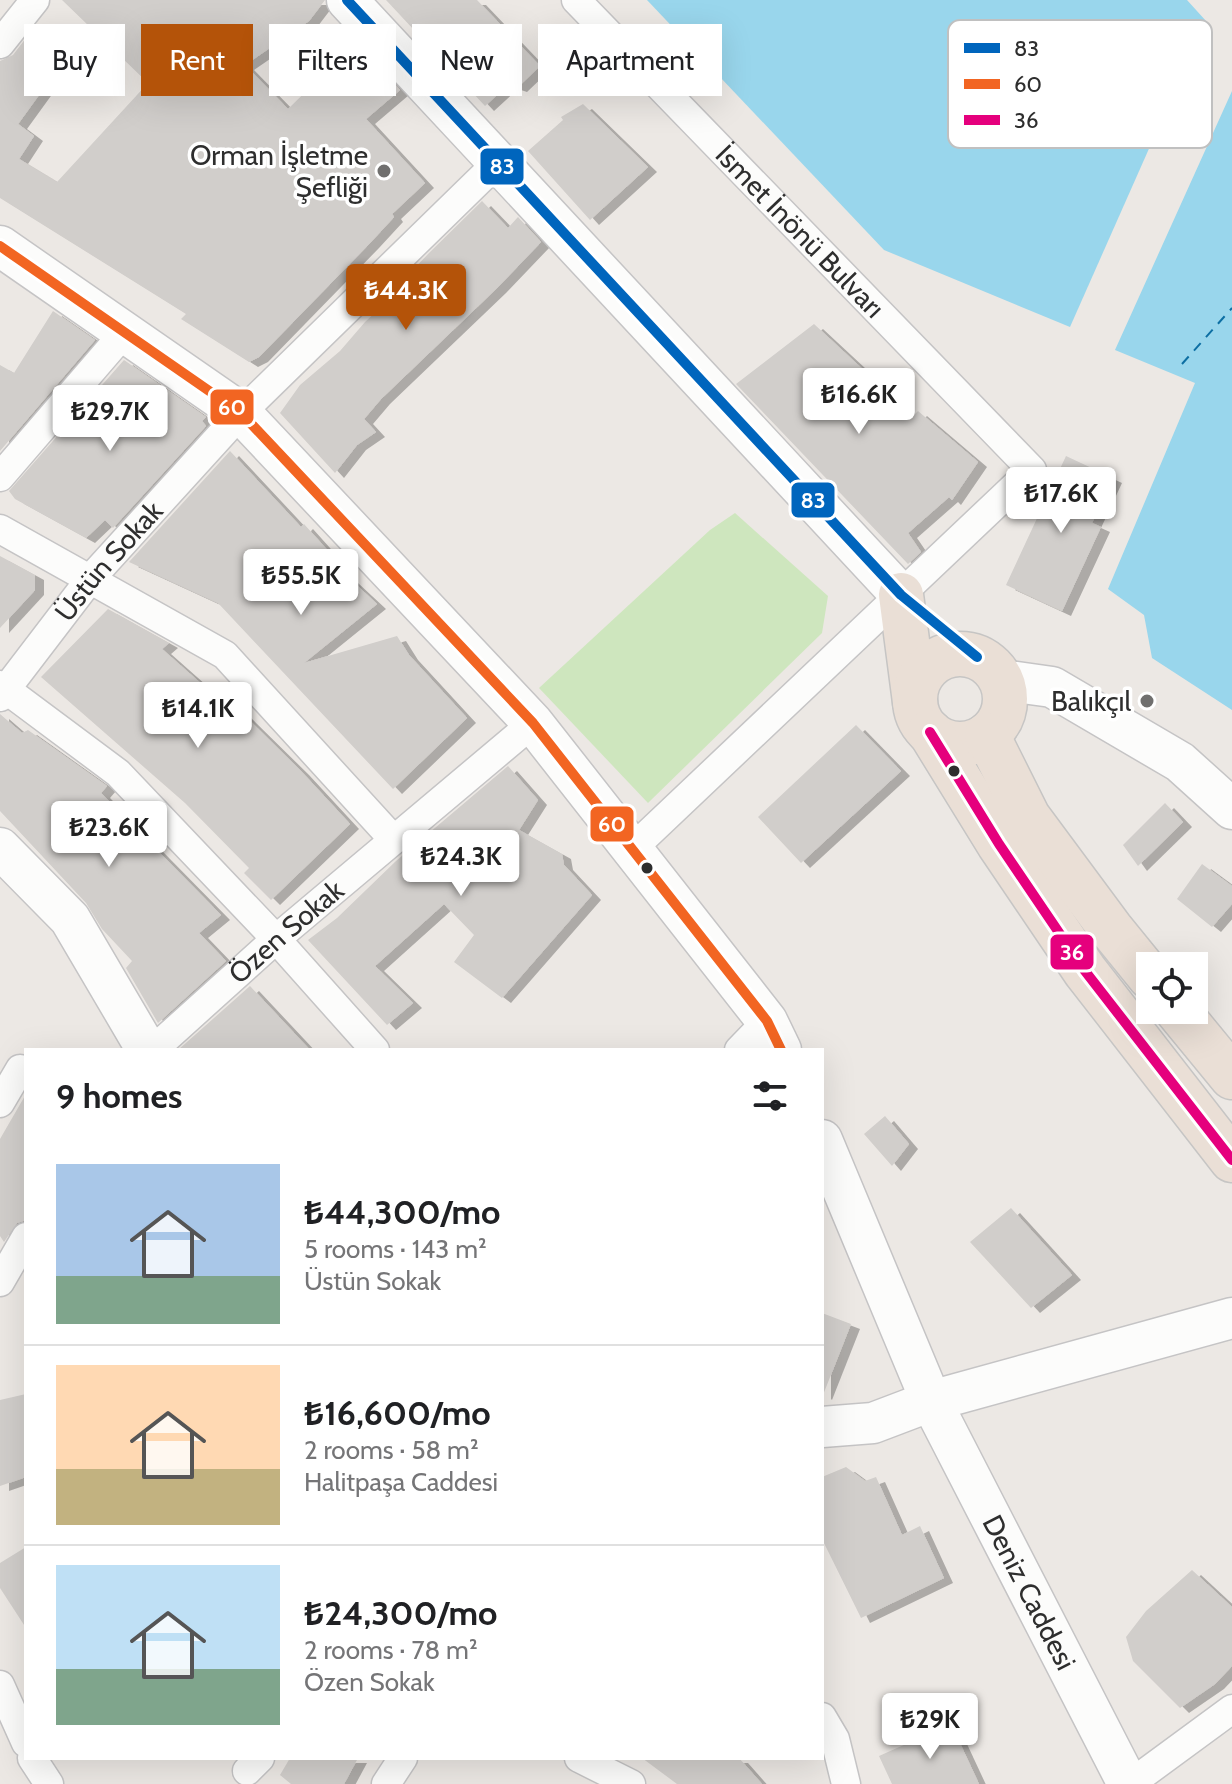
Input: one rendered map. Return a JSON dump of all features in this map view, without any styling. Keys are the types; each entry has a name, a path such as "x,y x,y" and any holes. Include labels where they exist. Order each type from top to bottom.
{"highway":[{"path":"901,595 989,668 1005,695 1004,710 998,724 973,743 957,744 942,740 922,717 901,595"},
{"path":"989,668 962,654 946,656 933,663 916,687 922,717 999,844 1085,971 1232,1160"},
{"path":"987,735 1028,817 1136,960"},
{"path":"1188,1024 1232,1077"}],"main road":[{"path":"347,0 901,595"},
{"path":"0,246 241,413 533,723 774,1035"},
{"path":"989,668 1052,687 1180,762 1232,809"},
{"path":"0,848 70,919 149,1048"},
{"name":"Deniz Caddesi","path":"824,1145 931,1401 1129,1784"},
{"path":"824,1427 873,1423 931,1401 1232,1318"}],"street":[{"path":"0,44 35,0"},
{"name":"İsmet İnönü Bulvarı","path":"576,0 1032,470 901,595"},
{"name":"Üstün Sokak","path":"2,690 91,578 241,413 498,162"},
{"path":"0,477 124,333"},
{"path":"0,529 225,655 393,839"},
{"path":"631,850 901,595"},
{"path":"2,690 118,773 276,939 373,1048"},
{"name":"Özen Sokak","path":"152,1048 393,839 533,723"},
{"path":"744,1048 774,1035"},
{"path":"0,1103 20,1069 24,1072"},
{"path":"0,1282 24,1240"},
{"path":"0,1685 24,1739"},
{"path":"1129,1784 1232,1709"},
{"path":"824,1720 835,1739 846,1784"},
{"path":"33,1760 49,1784"},
{"path":"386,1784 402,1760"},
{"path":"583,1760 631,1784"}],"green space":[{"path":"735,513 828,596 822,633 648,803 539,688 710,530"}],"water":[{"path":"647,0 1191,0 1206,20 948,20 948,148 1149,148 1070,327 884,250 722,79 722,24 670,24"},
{"path":"1232,91 1232,710 1152,658 1144,615 1108,589 1195,383 1115,350 1206,148 1212,148 1212,135"}],"pier":[{"path":"1187,0 1196,0 1209,20 1205,20"},
{"path":"1153,148 1154,148 1128,207"}],"building":[{"path":"62,0 325,0 305,24 269,24 269,48 253,60 253,24 141,24 141,76 125,61 125,24 87,24"},
{"path":"386,0 477,0 500,24 412,24 412,28"},
{"path":"24,41 24,96 38,96 18,124 34,136 19,159 57,182 141,91 141,96 253,96 253,73 269,90 269,96 275,96 288,109 301,96 393,96 366,119 425,183 392,214 394,217 370,243 259,357 249,362 181,319 186,314 0,198 0,61 13,55"},
{"path":"522,47 538,64 538,68 522,83"},
{"path":"476,96 496,96 485,106"},
{"path":"583,104 648,167 590,220 528,151 563,120 561,117"},
{"path":"482,201 508,228 518,217 541,242 381,399 364,419 376,432 357,445 335,473 280,413 300,385 340,351 365,322 413,277 410,273"},
{"path":"53,311 95,340 0,451 0,365 14,373"},
{"path":"814,324 913,416 918,411 978,462 952,500 949,497 908,533 921,552 908,564 736,384"},
{"path":"124,360 206,417 202,421 206,426 113,528 105,520 86,538 15,499 9,491"},
{"path":"230,451 301,527 304,524 338,562 335,565 377,604 304,663 397,636 409,655 467,718 393,789 218,603 129,562"},
{"path":"1066,456 1113,478 1092,523 1101,527 1062,611 1006,585"},
{"path":"0,556 35,575 35,590 0,628"},
{"path":"108,609 169,643 162,649 232,711 236,707 350,824 271,900 244,873 249,868 185,803 41,677"},
{"path":"0,714 22,733 28,730 107,786 101,793 221,915 199,933 226,961 158,1023 126,968 132,961 102,929 86,903 0,811"},
{"path":"856,725 901,771 801,863 758,817"},
{"path":"508,766 538,800 519,830 562,854 564,865 592,895 502,998 454,962 474,935 444,904 375,966 413,1003 387,1025 308,940 337,918 396,861"},
{"path":"1165,803 1183,822 1138,866 1123,845"},
{"path":"1202,864 1232,886 1232,904 1212,927 1177,899"},
{"path":"250,986 308,1048 180,1048"},
{"path":"24,1097 24,1221 17,1223 4,1242 0,1236 0,1139"},
{"path":"885,1116 909,1144 892,1166 864,1134"},
{"path":"1011,1208 1072,1275 1031,1308 970,1242"},
{"path":"824,1314 851,1324 824,1392"},
{"path":"24,1394 24,1478 0,1486 0,1400"},
{"path":"846,1467 865,1481 876,1477 902,1535 920,1526 944,1578 861,1618 824,1543 824,1476"},
{"path":"24,1548 24,1625 0,1588 0,1563"},
{"path":"1192,1570 1232,1607 1232,1666 1215,1684 1180,1708 1133,1661 1126,1637 1146,1611"},
{"path":"951,1724 979,1784 892,1784 879,1756"},
{"path":"289,1760 357,1760 344,1784 291,1784 280,1775"},
{"path":"645,1760 741,1760 762,1784 677,1784"}],"ferry route":[{"path":"1182,364 1232,308"}],"transit line":[{"name":"83","path":"347,0 901,595 977,657"},
{"name":"60","path":"0,246 241,413 533,723 767,1021 780,1048"},
{"name":"36","path":"930,732 999,844 1085,971 1232,1160"}],"place":[{"name":"Orman İşletme Şefliği","path":"384,171"},
{"name":"Balıkçıl","path":"1147,701"}]}
